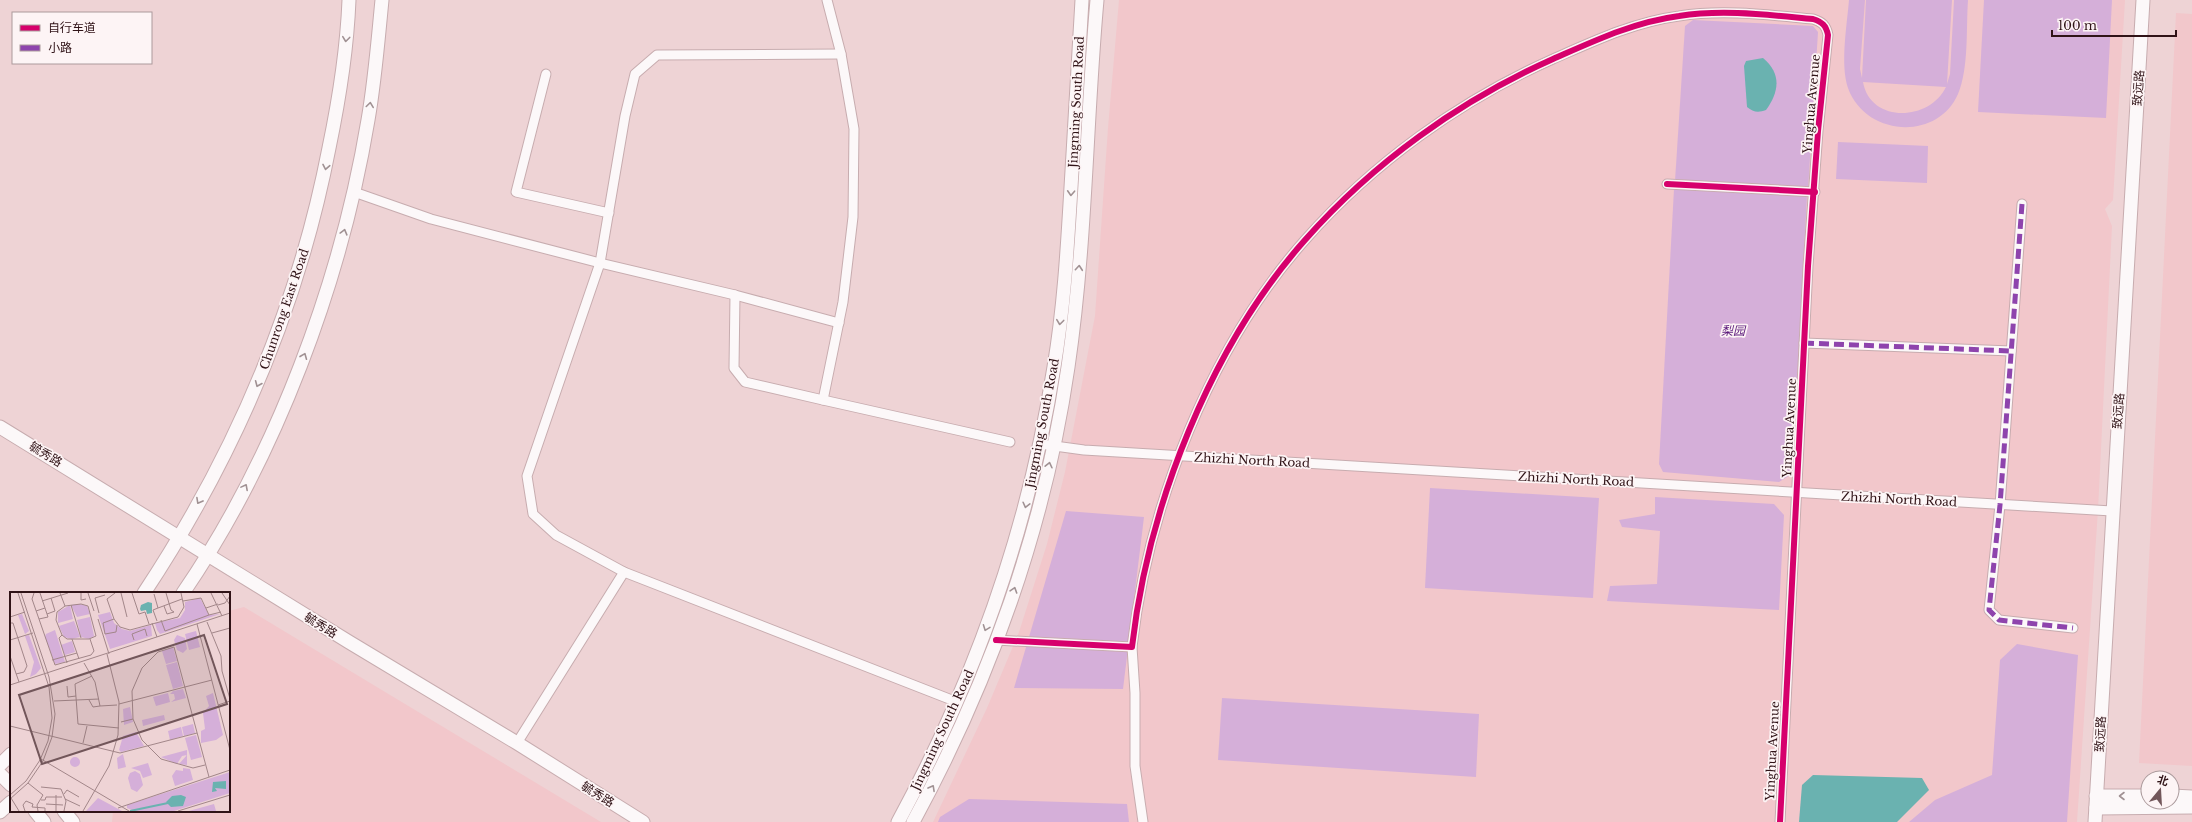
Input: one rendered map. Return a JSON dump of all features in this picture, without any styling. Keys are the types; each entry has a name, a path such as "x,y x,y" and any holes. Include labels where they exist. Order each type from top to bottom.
{"street":[{"name":"Chunrong East Road","path":"145,592 179,536 226,452 250,404 270,356 303,258 322,185 337,110 349,0"},
{"path":"184,592 209,554 253,472 316,327 354,192 368,120 382,0"},
{"path":"823,400 843,302 853,217 854,143 854,129 841,54 827,0"},
{"name":"Jingming South Road","path":"898,822 926,771 957,702 995,603 1018,537 1040,444 1055,365 1062,307 1069,225 1082,0"},
{"name":"Jingming South Road","path":"913,822 942,769 996,640 1030,540 1054,446 1068,367 1075,308 1097,0"},
{"name":"致远路","path":"2095,822 2143,0"},
{"name":"Yinghua Avenue","path":"1179,455 1228,349 1287,262 1305,240 1394,155 1452,114 1521,73 1636,25 1664,18 1704,13 1813,18 1821,21 1826,26 1828,35 1818,131 1804,343 1780,822"},
{"path":"841,54 657,55 634,74 625,116 600,263 527,476 533,514 556,535 624,572 957,702"},
{"path":"546,74 516,192 609,213"},
{"path":"1667,184 1815,192"},
{"path":"354,192 431,218 600,263 735,295 839,323"},
{"path":"2022,204 2000,504 1989,610 1999,620 2073,628"},
{"path":"735,295 734,368 745,382 1010,442"},
{"path":"1804,343 2011,351"},
{"name":"毓秀路","path":"0,427 209,554 349,642 517,743 643,822"},
{"name":"Zhizhi North Road","path":"1040,444 1084,450 2112,511"},
{"path":"1143,822 1135,766 1135,693 1132,647 1153,536 1179,455"},
{"path":"517,743 624,572"},
{"path":"996,640 1132,647"},
{"path":"0,765 10,756"},
{"path":"0,774 10,784"},
{"path":"2180,796 2192,797"},
{"path":"2096,802 2140,797"},
{"path":"2096,802 2192,807"},
{"path":"0,812 10,803"},
{"path":"36,812 44,822"},
{"path":"65,812 73,822"}],"shaded area":[{"path":"1119,0 2125,0 2113,200 2105,209 2112,226 2098,510 2077,822 933,822 987,708 1019,632 1047,544 1065,472 1095,316 1108,128"},
{"path":"2176,13 2192,14 2192,766 2139,763"},
{"path":"244,607 601,822 112,822 113,812 230,812 230,611"}],"green space":[{"path":"1849,0 1865,0 1860,69 1862,78 1866,0 1952,0 1947,84 1950,74 1954,0 1968,0 1966,48 1962,84 1958,94 1948,109 1934,120 1918,126 1902,127 1885,124 1869,116 1857,104 1848,88 1844,68","holes":["1863,82 1946,87 1938,99 1927,107 1914,112 1901,113 1888,111 1877,105 1868,95"]},
{"path":"1984,0 2112,0 2106,118 1978,112"},
{"path":"1693,20 1813,26 1818,32 1808,190 1675,181 1685,26"},
{"path":"1838,142 1928,146 1927,183 1836,179"},
{"name":"梨园","path":"1674,189 1807,196 1792,474 1779,482 1663,472 1659,464"},
{"path":"1430,488 1599,498 1593,598 1425,588"},
{"path":"1655,497 1774,504 1784,515 1779,610 1607,601 1610,586 1657,584 1660,531 1622,527 1619,520 1655,514"},
{"path":"1066,511 1144,517 1123,689 1014,688"},
{"path":"2017,644 2078,655 2067,822 1909,822 1935,800 1992,775 2000,660"},
{"path":"1222,698 1479,714 1476,777 1218,760"},
{"path":"969,799 1127,804 1129,822 938,822 940,817"}],"water":[{"path":"1763,58 1769,64 1776,77 1776,90 1774,97 1766,110 1756,112 1747,107 1744,66 1746,61"},
{"path":"1813,775 1922,778 1929,790 1897,822 1799,822 1802,785"}],"marked path":[{"path":"2022,204 2000,505 1989,610 1999,620 2073,628"},
{"path":"1804,343 2011,351"}],"cycle path":[{"path":"996,640 1132,647 1140,593 1152,539 1169,484 1189,431 1213,379 1240,329 1271,282 1305,240 1359,185 1419,136 1451,114 1518,76 1553,59 1630,27 1679,16 1712,13 1746,13 1813,19 1823,24 1828,35 1818,131 1808,266 1780,822"},
{"path":"1667,184 1815,192"}]}
